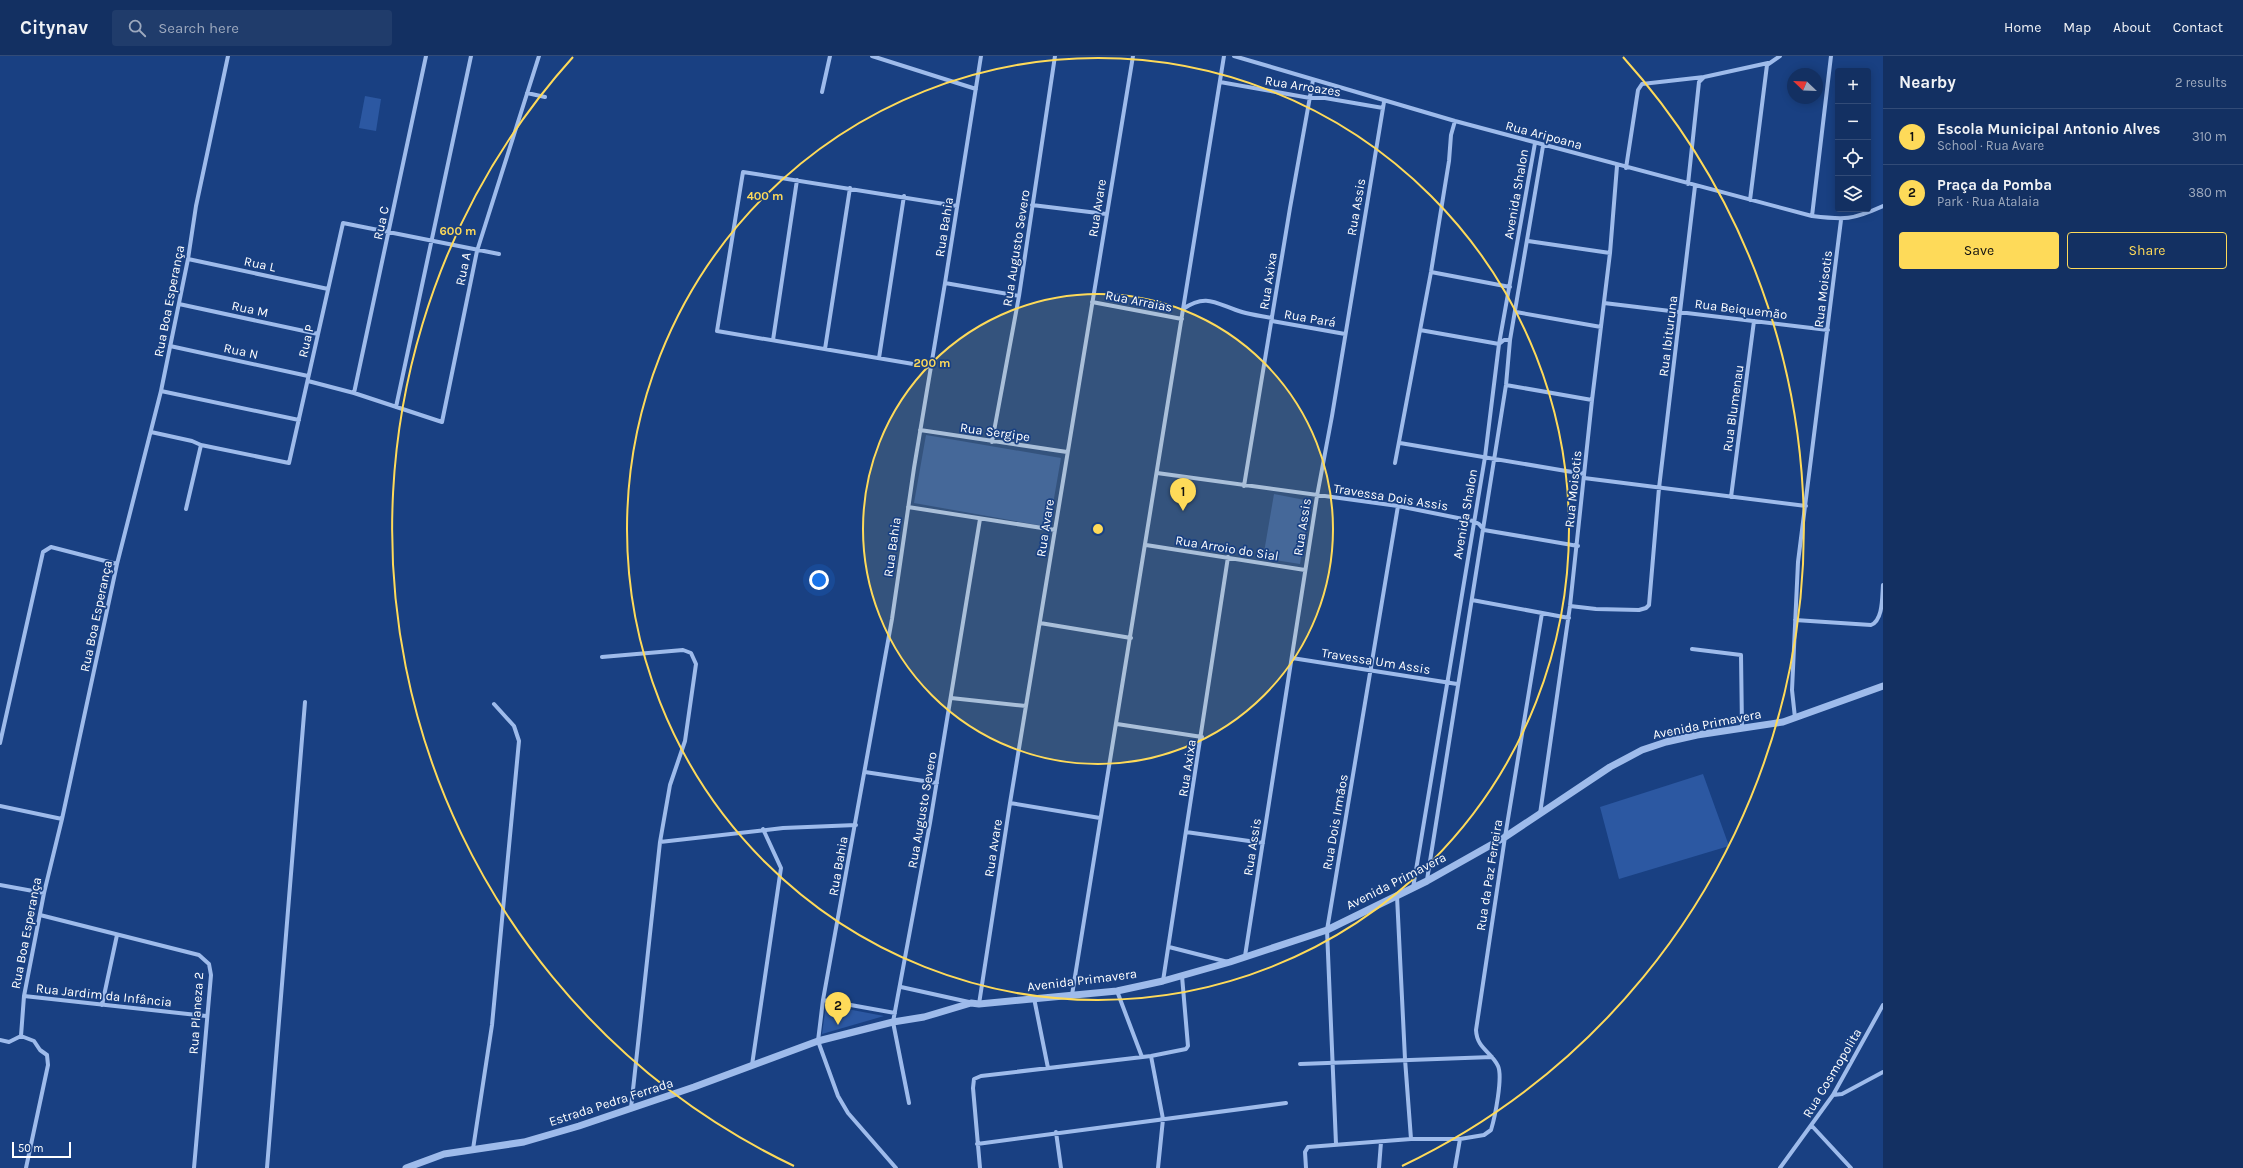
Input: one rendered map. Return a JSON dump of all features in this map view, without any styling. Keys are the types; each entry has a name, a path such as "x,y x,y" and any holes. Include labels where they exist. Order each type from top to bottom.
{"street":[{"name":"Rua Boa Esperança","path":"21,1036 24,996 44,893 62,819 117,564 161,391 188,259 196,206 228,56"},
{"name":"Rua C","path":"354,393 390,232 426,56"},
{"path":"396,407 471,56"},
{"name":"Rua A","path":"442,422 477,251 539,56"},
{"path":"822,92 830,56"},
{"path":"872,56 976,89"},
{"name":"Rua Bahia","path":"818,1041 892,619 920,430 958,206 981,56"},
{"name":"Rua Augusto Severo","path":"992,442 1019,296 1055,56"},
{"name":"Rua Avare","path":"979,1004 1067,452 1133,56"},
{"path":"1072,994 1131,638 1224,56"},
{"name":"Rua Aripoana","path":"1234,56 1384,102 1617,166 1812,216 1841,220 1851,218 1883,206"},
{"path":"1626,168 1638,90 1642,84 1704,77 1768,63 1780,56"},
{"path":"1812,216 1831,56"},
{"path":"1750,200 1768,63"},
{"path":"1688,184 1698,86 1704,77"},
{"name":"Rua Axixa","path":"1244,486 1314,80"},
{"name":"Rua Arroazes","path":"1220,82 1310,98 1325,98 1383,108"},
{"path":"527,93 545,98"},
{"name":"Rua Assis","path":"1245,956 1317,496 1384,102"},
{"path":"1395,463 1400,443 1431,272 1451,134 1455,121"},
{"name":"Avenida Shalon","path":"1413,888 1446,681 1485,457 1499,344 1508,302 1535,143"},
{"name":"Avenida Shalon","path":"1427,881 1457,684 1484,530 1506,386 1510,340 1516,312 1543,146"},
{"name":"Rua Moisotis","path":"1540,814 1578,546 1592,400 1610,254 1617,166"},
{"path":"931,367 717,331 743,172 904,196 958,206"},
{"path":"773,340 797,180"},
{"name":"Rua Ibituruna","path":"1570,606 1596,609 1640,610 1648,607 1659,488 1695,186"},
{"path":"825,349 850,188"},
{"path":"878,358 904,196"},
{"path":"1032,205 1106,214"},
{"name":"Rua Moisotis","path":"1795,718 1792,690 1798,562 1841,220"},
{"name":"Rua P","path":"201,445 289,463 343,223 390,232"},
{"path":"390,232 432,242 499,254"},
{"path":"1528,241 1610,254"},
{"path":"1516,251 1526,253"},
{"name":"Rua L","path":"188,259 328,289"},
{"path":"1431,272 1510,286"},
{"path":"945,283 1019,296"},
{"name":"Rua Pará","path":"1184,309 1196,301 1207,301 1272,320 1345,334"},
{"name":"Rua Arraias","path":"1092,302 1182,319"},
{"path":"1508,302 1517,304"},
{"name":"Rua Beiquemão","path":"1604,302 1828,330"},
{"name":"Rua M","path":"179,304 318,334"},
{"path":"1516,312 1601,327"},
{"name":"Rua Blumenau","path":"1731,497 1754,321"},
{"path":"1420,330 1499,344 1504,340 1510,340"},
{"name":"Rua N","path":"170,346 308,378 442,422"},
{"path":"1506,386 1592,400"},
{"path":"161,391 299,420"},
{"path":"1490,421 1500,423"},
{"name":"Rua Sergipe","path":"920,430 992,442 1067,452"},
{"path":"151,432 192,441 201,445 186,509"},
{"path":"1400,443 1659,488 1806,506"},
{"name":"Travessa Dois Assis","path":"1157,473 1398,506 1473,521 1479,524 1484,530 1578,546"},
{"name":"Rua Dois Irmãos","path":"1336,1144 1327,930 1398,506"},
{"path":"908,507 980,520 1055,530"},
{"name":"Rua Augusto Severo","path":"908,1103 894,1022 895,1013 901,987 937,783 980,520"},
{"name":"Rua Arroio do Sial","path":"1146,545 1305,570"},
{"path":"0,743 43,552 51,547 117,564"},
{"name":"Rua Axixa","path":"1163,981 1202,737 1228,557"},
{"path":"1795,620 1871,626 1875,624 1880,614 1883,586"},
{"path":"1472,600 1569,618"},
{"name":"Rua da Paz Ferreira","path":"1460,1139 1489,1133 1499,1075 1498,1066 1492,1057 1478,1043 1476,1030 1505,837 1542,613"},
{"path":"1040,623 1131,638"},
{"path":"1692,649 1741,656 1742,729"},
{"path":"602,657 680,650 688,651 694,656 696,673 685,741 670,785 660,842 631,1109"},
{"path":"1451,656 1462,658"},
{"name":"Travessa Um Assis","path":"1292,658 1446,681 1457,684"},
{"name":"Avenida Primavera","path":"818,1041 894,1022 924,1017 971,1003 979,1004 1072,994 1117,991 1163,981 1230,962 1327,930 1427,881 1505,837 1610,767 1642,750 1666,742 1795,718 1883,686"},
{"path":"951,698 1026,706"},
{"path":"267,1168 305,702"},
{"path":"473,1149 492,1025 519,741 514,726 494,704"},
{"path":"1117,724 1202,737"},
{"path":"865,772 937,783"},
{"path":"1010,803 1100,818"},
{"path":"0,806 62,819"},
{"path":"660,842 763,829 856,825"},
{"path":"752,1066 781,868 763,829"},
{"path":"1186,832 1263,843"},
{"path":"0,885 44,893"},
{"path":"1397,895 1405,1060 1411,1139"},
{"name":"Rua Planeza 2","path":"40,915 199,955 209,964 211,975 206,1016 194,1168"},
{"path":"102,1005 117,935"},
{"path":"1169,947 1230,962"},
{"path":"980,1168 972,1088 974,1079 982,1076 1151,1056 1187,1048 1182,976"},
{"path":"901,987 971,1003"},
{"path":"1117,991 1142,1057"},
{"name":"Rua Jardim da Infância","path":"24,996 206,1016"},
{"path":"1034,998 1048,1068"},
{"path":"824,1000 895,1013"},
{"name":"Rua Cosmopolita","path":"1780,1168 1812,1126 1833,1095 1883,1005"},
{"path":"0,1040 10,1042 21,1036 34,1042 40,1050 47,1055 48,1065 26,1168"},
{"path":"818,1041 843,1104 896,1168"},
{"name":"Estrada Pedra Ferrada","path":"406,1168 444,1154 524,1142 631,1109 818,1041"},
{"path":"1151,1056 1163,1119 1158,1168"},
{"path":"1300,1064 1492,1057"},
{"path":"1833,1095 1842,1094 1883,1072"},
{"path":"977,1144 1056,1132 1286,1103"},
{"path":"1812,1126 1851,1168"},
{"path":"1056,1132 1061,1168"},
{"path":"1306,1168 1307,1147 1411,1139 1460,1139 1455,1168"},
{"path":"1379,1168 1381,1142"}],"shaded area":[{"path":"365,96 381,99 376,131 359,128"},
{"path":"926,435 1061,458 1049,527 914,503"},
{"path":"1274,494 1310,501 1300,564 1263,558"},
{"path":"1703,774 1729,846 1619,879 1600,807"},
{"path":"826,1005 884,1016 822,1034"}],"place":[{"name":"Escola Municipal Antonio Alves","path":"1183,511"},
{"name":"Praça da Pomba","path":"838,1025"}]}
